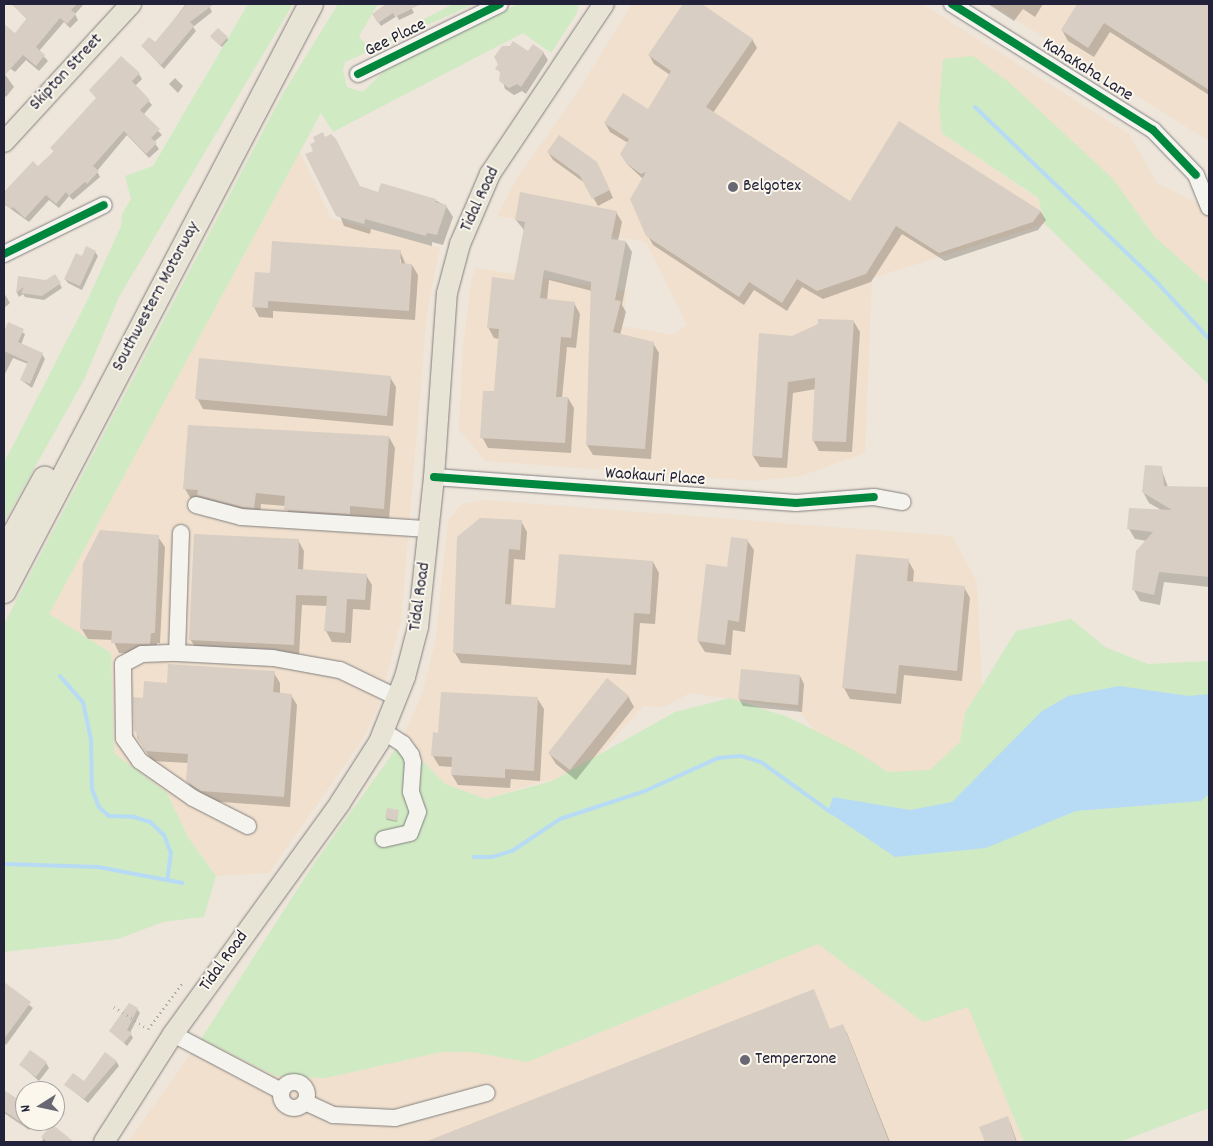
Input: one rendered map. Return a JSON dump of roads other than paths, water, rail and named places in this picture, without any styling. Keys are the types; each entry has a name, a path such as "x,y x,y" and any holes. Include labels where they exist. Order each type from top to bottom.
{"highway":[{"name":"Southwestern Motorway","path":"4,553 112,353 294,4"},
{"name":"Southwestern Motorway","path":"4,591 311,4"}],"main road":[{"name":"Skipton Street","path":"6,135 131,4"},
{"name":"Tidal Road","path":"104,1142 173,1034 340,803 383,732 418,627 430,529 447,293 460,244 490,174 604,4"}],"street":[{"name":"Gee Place","path":"358,74 500,4"},
{"name":"KahaKaha Lane","path":"952,4 1153,130 1196,175 1209,207"},
{"path":"4,254 104,205"},
{"name":"Waokauri Place","path":"434,477 796,503 874,497 903,502"},
{"path":"196,505 241,517 430,529"},
{"path":"177,652 182,533"},
{"path":"248,826 166,781 140,761 124,738 123,664 142,654 177,652 217,653 312,663 340,670 396,697"},
{"path":"383,732 403,744 411,755 414,762 411,792 418,812 410,833 384,839"},
{"path":"173,1034 281,1091 281,1099 290,1108 299,1108 305,1102 333,1115 395,1118 487,1094"}],"water":[{"path":"1119,686 1189,696 1209,694 1209,794 1201,801 1076,811 986,848 895,857 828,812 833,797 910,810 952,802 1042,711 1068,696"}],"waterway":[{"path":"975,107 1154,279 1209,339"},
{"path":"60,676 83,702 91,739 92,789 99,807 109,816 134,817 150,822 164,835 171,853 167,880"},
{"path":"474,857 492,857 512,851 560,819 645,791 718,758 741,756 761,762 832,813"},
{"path":"4,864 98,867 183,883"}],"place":[{"name":"Belgotex","path":"733,187"},
{"name":"Temperzone","path":"745,1060"}]}
